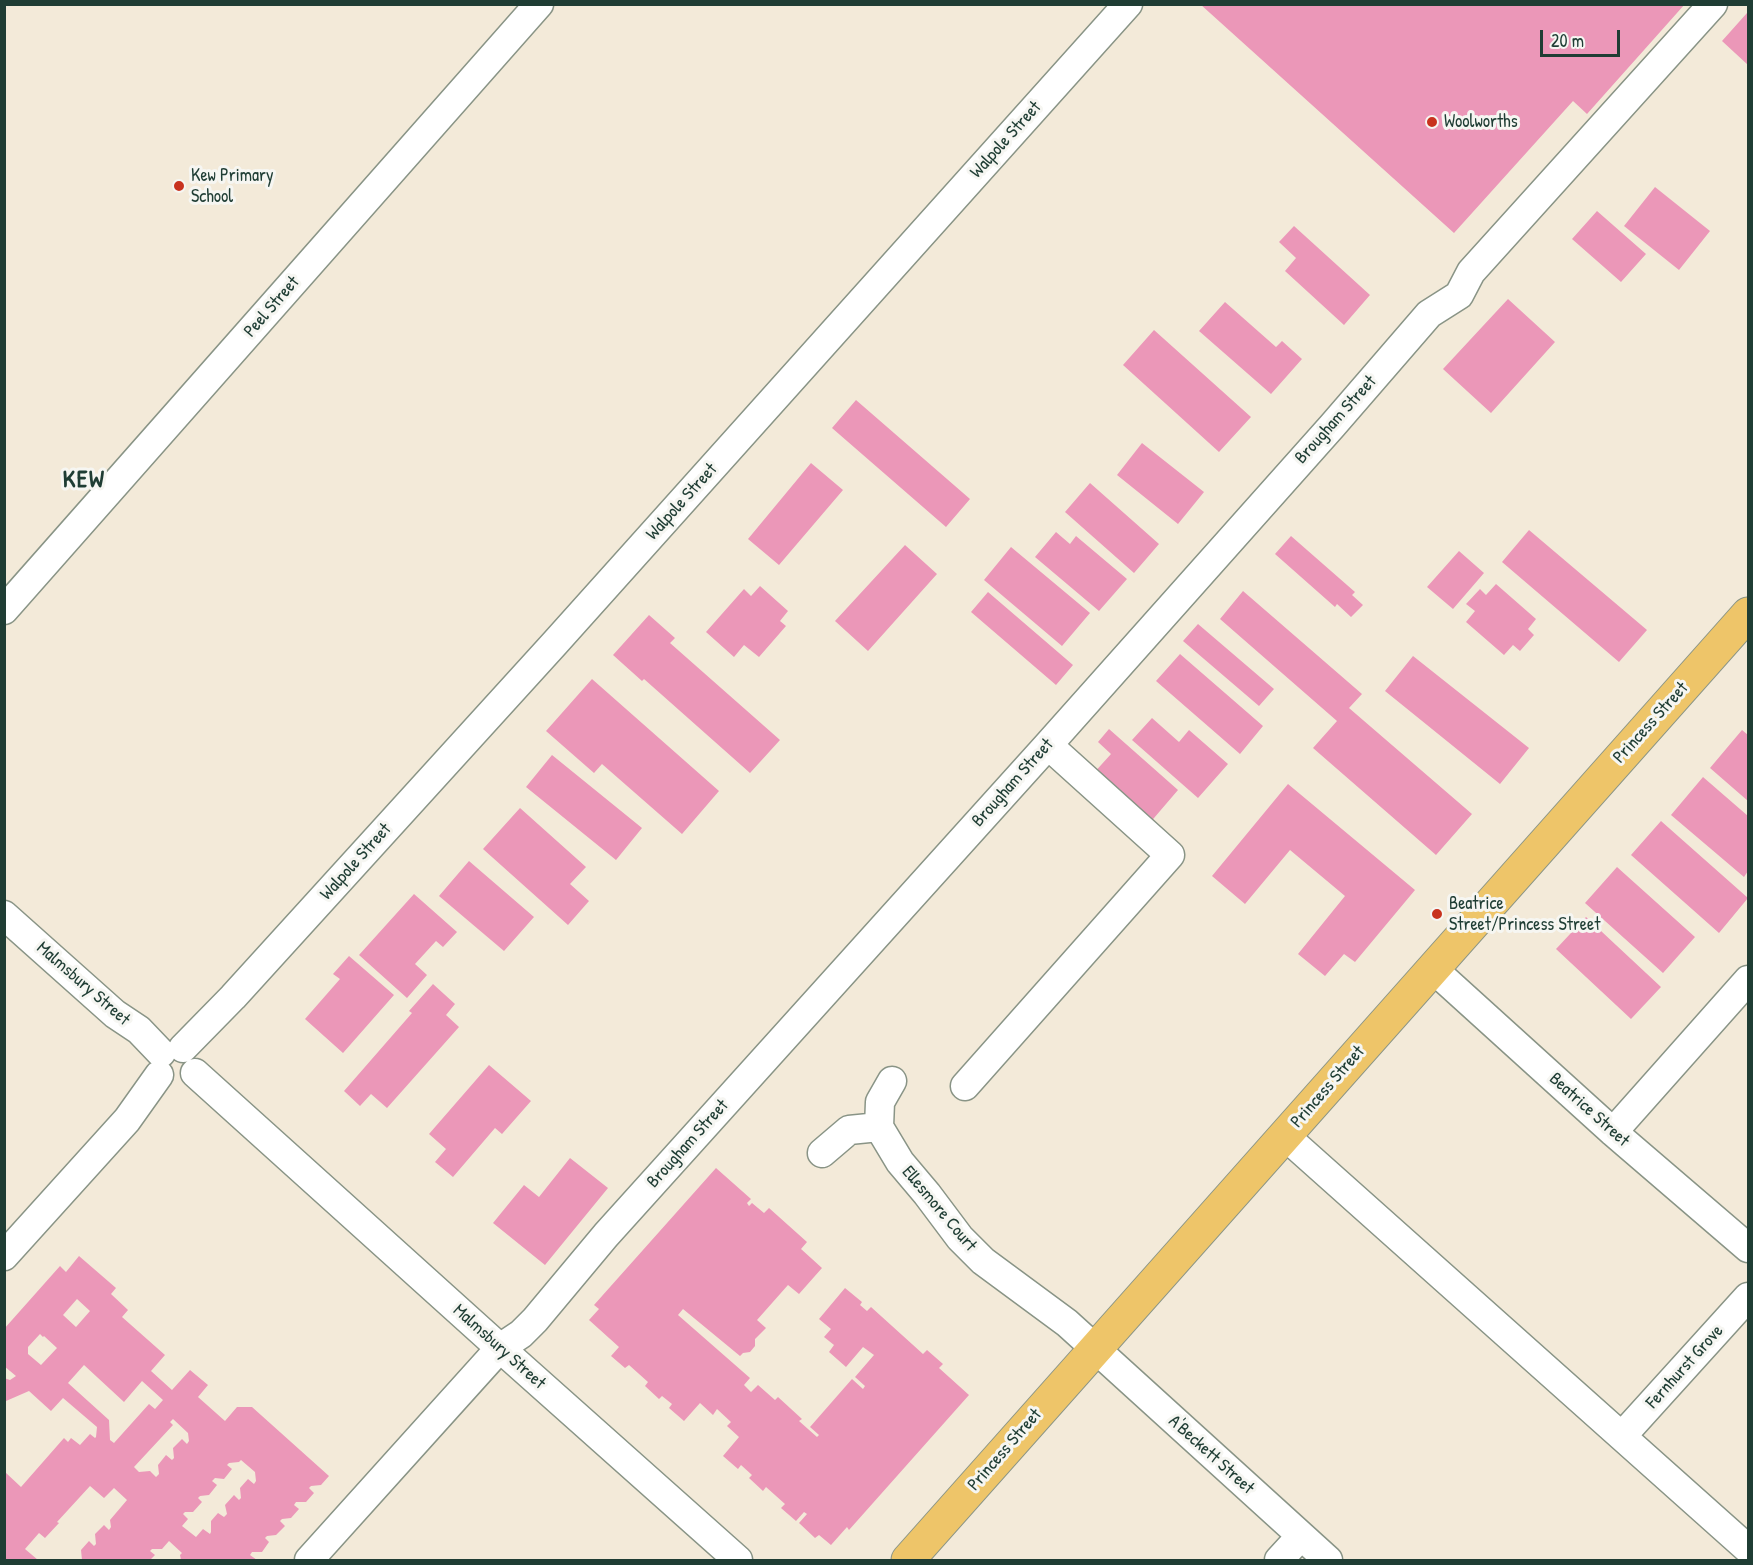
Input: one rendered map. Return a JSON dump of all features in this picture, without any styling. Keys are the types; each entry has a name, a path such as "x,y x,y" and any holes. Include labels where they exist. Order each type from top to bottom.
{"main road":[{"name":"Princess Street","path":"908,1560 1749,614"}],"street":[{"name":"Peel Street","path":"4,610 539,4"},
{"name":"Walpole Street","path":"4,1256 127,1120 178,1068 233,997 555,643 1128,5"},
{"name":"Brougham Street","path":"309,1560 500,1348 521,1334 535,1320 614,1226 1048,745 1429,314 1459,295 1471,272 1713,5"},
{"path":"965,1086 1170,855 1048,745"},
{"name":"Malmsbury Street","path":"4,915 115,1014 138,1030 178,1068 261,1131 738,1560"},
{"name":"Beatrice Street","path":"1432,968 1613,1132 1749,1248"},
{"path":"1613,1132 1749,980"},
{"path":"822,1153 849,1130 879,1127 880,1102 892,1081"},
{"name":"Ellesmore Court","path":"879,1127 900,1162 960,1238 983,1261 1067,1323 1095,1349"},
{"path":"1285,1136 1749,1549"},
{"name":"Fernhurst Grove","path":"1622,1436 1749,1297"},
{"name":"A'Beckett Street","path":"1095,1349 1328,1560"},
{"path":"1279,1560 1301,1536"}],"building":[{"name":"Woolworths","path":"1200,4 1685,4 1587,114 1573,101 1454,233"},
{"path":"1748,14 1748,65 1722,41"},
{"path":"1655,187 1710,231 1679,270 1624,226"},
{"path":"1597,211 1646,254 1621,282 1572,239"},
{"path":"1294,226 1370,295 1344,325 1285,271 1296,258 1279,242"},
{"path":"1508,299 1555,342 1491,413 1443,369"},
{"path":"1225,302 1276,347 1282,341 1302,359 1271,394 1199,331"},
{"path":"1154,330 1251,417 1219,452 1123,365"},
{"path":"856,400 970,499 946,527 832,428"},
{"path":"1142,443 1204,492 1178,524 1117,475"},
{"path":"811,463 843,490 779,565 748,539"},
{"path":"1090,483 1159,544 1134,573 1065,512"},
{"path":"1529,530 1647,630 1619,662 1502,562"},
{"path":"1056,532 1070,544 1076,536 1127,579 1099,611 1035,557"},
{"path":"1291,536 1355,592 1352,595 1363,605 1351,617 1337,604 1335,607 1275,554"},
{"path":"905,545 937,574 868,651 835,621"},
{"path":"1011,547 1090,613 1062,646 984,580"},
{"path":"1459,551 1484,573 1453,609 1427,587"},
{"path":"1496,584 1536,619 1528,629 1534,635 1520,651 1513,645 1504,655 1466,622 1475,611 1466,604 1480,589 1486,595"},
{"path":"760,586 788,611 780,621 786,626 759,657 744,645 734,657 706,632 744,589 751,596"},
{"path":"1243,591 1362,694 1349,708 1472,814 1436,855 1313,748 1337,721 1220,619"},
{"path":"988,592 1073,665 1056,685 971,612"},
{"path":"649,615 675,638 670,643 780,740 750,773 644,679 642,681 613,655"},
{"path":"1198,624 1274,689 1259,706 1183,641"},
{"path":"1180,654 1263,726 1240,754 1156,681"},
{"path":"1413,656 1529,748 1500,784 1385,691"},
{"path":"592,679 719,791 682,834 602,764 594,773 546,731"},
{"path":"1152,718 1179,742 1189,730 1228,764 1198,798 1132,740"},
{"path":"1109,729 1178,790 1148,825 1092,775 1111,754 1098,742"},
{"path":"1742,730 1748,735 1748,801 1710,768"},
{"path":"552,755 642,828 616,860 526,787"},
{"path":"1703,777 1748,816 1748,871 1744,877 1671,815"},
{"path":"1288,784 1415,890 1355,962 1344,954 1325,976 1298,954 1345,896 1290,850 1245,904 1212,876"},
{"path":"520,808 586,867 570,884 589,901 568,925 483,849"},
{"path":"1661,821 1748,898 1719,933 1631,855"},
{"path":"469,861 534,917 504,951 439,896"},
{"path":"1617,867 1695,937 1663,973 1585,903"},
{"path":"414,894 457,932 443,947 436,941 415,964 427,975 407,998 359,955"},
{"path":"1586,917 1661,987 1631,1019 1556,949"},
{"path":"349,956 394,995 343,1053 305,1019 340,979 333,974"},
{"path":"433,984 455,1004 446,1015 459,1027 387,1108 371,1094 360,1106 344,1091 412,1013 409,1011"},
{"path":"489,1065 531,1101 502,1134 495,1128 453,1177 435,1162 446,1149 429,1134"},
{"path":"570,1158 608,1188 545,1265 493,1223 524,1185 539,1197"},
{"path":"716,1168 751,1199 747,1203 749,1206 752,1203 764,1213 769,1208 807,1242 801,1249 822,1268 799,1294 788,1285 757,1320 766,1328 755,1339 755,1346 750,1352 740,1356 683,1309 678,1315 750,1378 744,1385 751,1392 758,1385 775,1400 778,1397 802,1419 799,1421 817,1437 819,1435 810,1427 852,1379 863,1389 865,1386 855,1377 874,1355 863,1347 846,1367 829,1352 834,1345 824,1337 831,1329 819,1319 845,1288 862,1302 860,1305 867,1311 871,1307 923,1354 927,1350 943,1364 939,1368 969,1395 849,1530 847,1527 831,1545 819,1535 815,1538 799,1523 807,1514 804,1512 796,1521 781,1508 785,1504 766,1487 763,1491 749,1478 752,1475 741,1465 738,1469 723,1456 739,1437 727,1426 731,1422 717,1409 713,1415 700,1403 684,1421 669,1408 672,1404 662,1396 659,1399 645,1386 648,1382 629,1365 625,1368 611,1356 619,1347 589,1320 599,1309 594,1305"},
{"path":"79,1256 116,1288 111,1294 128,1310 122,1317 165,1355 151,1371 172,1390 190,1370 208,1385 198,1397 225,1421 237,1407 252,1407 329,1476 321,1485 309,1488 314,1493 306,1502 296,1502 294,1505 299,1509 291,1518 280,1521 285,1526 276,1535 265,1538 269,1542 262,1552 252,1552 250,1555 257,1560 181,1560 182,1553 169,1541 162,1549 150,1551 155,1555 150,1560 82,1560 81,1550 89,1541 94,1546 96,1544 95,1534 104,1525 109,1530 110,1520 127,1500 114,1488 104,1498 90,1486 45,1538 39,1533 25,1549 38,1560 5,1560 5,1472 21,1487 64,1438 68,1442 71,1438 80,1445 90,1434 96,1437 97,1427 63,1398 51,1411 29,1391 6,1401 4,1399 4,1378 10,1380 16,1376 4,1366 4,1329 60,1266 66,1272","holes":["77,1299 90,1311 76,1327 63,1315","40,1334 57,1348 41,1365 28,1354 28,1347","84,1365 124,1402 142,1381 163,1400 155,1409 149,1404 114,1443 110,1440 109,1420 68,1383","173,1419 188,1433 187,1444 182,1439 173,1448 174,1458 172,1460 166,1455 158,1465 159,1474 156,1477 150,1471 139,1472 134,1467 173,1425 170,1422","241,1460 255,1472 256,1481 254,1484 248,1479 240,1488 241,1498 239,1500 234,1495 225,1505 227,1514 224,1517 218,1513 211,1521 210,1534 203,1529 196,1537 182,1526 188,1519 183,1514 193,1512 202,1502 198,1498 200,1496 209,1495 217,1485 212,1481 215,1478 224,1479 232,1469 227,1465"]}],"place":[{"name":"Woolworths","path":"1432,122"},
{"name":"Kew Primary School","path":"179,186"},
{"name":"Beatrice Street/Princess Street","path":"1437,914"}],"district":[{"name":"KEW","path":"84,481"}]}
